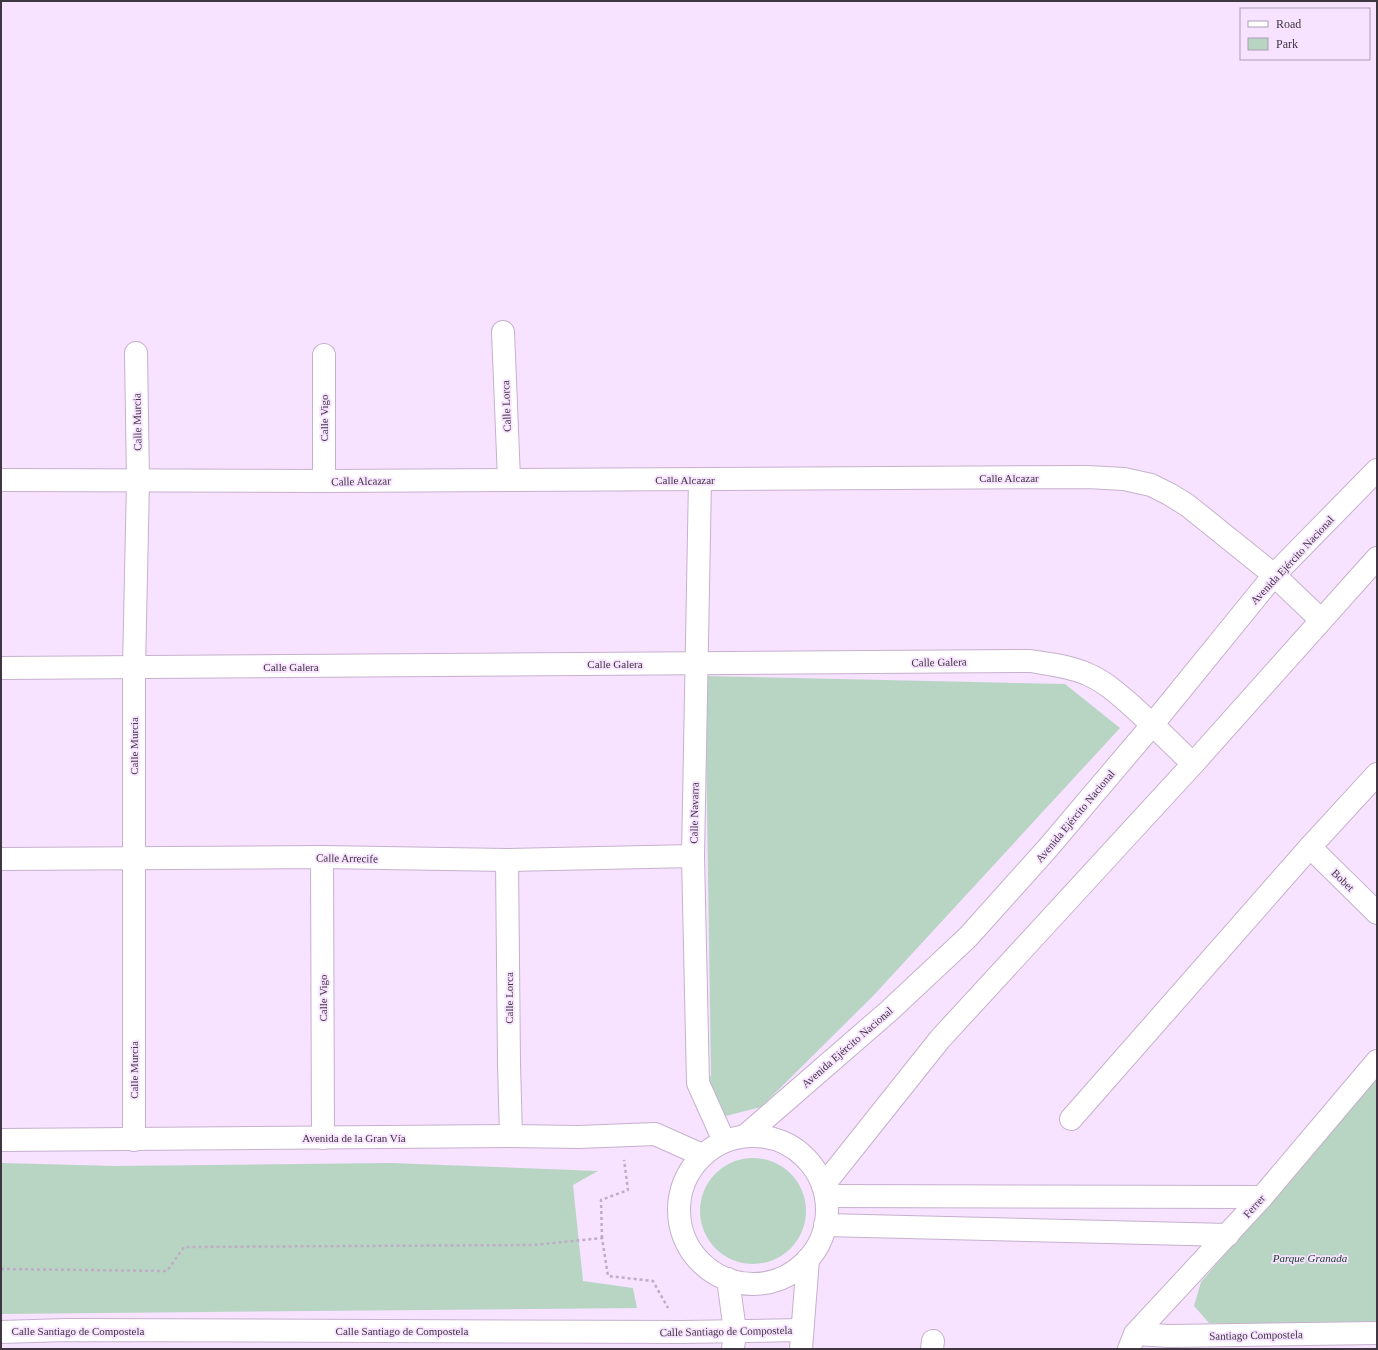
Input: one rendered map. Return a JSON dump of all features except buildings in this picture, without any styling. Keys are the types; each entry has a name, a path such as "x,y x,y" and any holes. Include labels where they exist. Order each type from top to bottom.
{"street":[{"name":"Calle Lorca","path":"503,332 509,479"},
{"name":"Calle Murcia","path":"134,1140 134,668 138,481 136,353"},
{"name":"Calle Vigo","path":"324,355 324,481"},
{"name":"Avenida Ejército Nacional","path":"744,1136 889,1011 968,937 1048,849 1153,724 1274,575 1377,470"},
{"name":"Calle Alcazar","path":"1,480 700,480 1087,477 1124,479 1151,485 1187,505 1274,575 1321,620"},
{"name":"Calle Navarra","path":"700,480 693,856 698,1083 724,1141"},
{"path":"824,1191 940,1039 1193,764 1377,558"},
{"name":"Calle Galera","path":"1,668 1030,661 1055,664 1086,673 1099,680 1153,724 1193,764"},
{"path":"1071,1119 1310,847 1377,774"},
{"name":"Bobet","path":"1310,847 1377,913"},
{"name":"Calle Arrecife","path":"1,859 322,857 507,860 693,856"},
{"name":"Calle Vigo","path":"322,857 323,1138"},
{"name":"Calle Lorca","path":"507,860 511,1136"},
{"name":"Ferrer","path":"1132,1342 1262,1197 1377,1061"},
{"name":"Avenida de la Gran Vía","path":"1,1140 511,1136 550,1137 655,1134 702,1155"},
{"path":"744,1136 770,1137 792,1147 811,1164 824,1191 827,1211 825,1225 819,1243 808,1259 785,1276 757,1284 728,1279 705,1267 689,1248 679,1225 679,1199 687,1175 702,1155 724,1141 744,1136"},
{"path":"824,1191 1262,1197"},
{"path":"825,1225 1228,1235"},
{"path":"801,1339 808,1259"},
{"path":"728,1279 734,1340"},
{"name":"Calle Santiago de Compostela","path":"1,1332 67,1340 682,1332 734,1340 801,1339"},
{"name":"Santiago Compostela","path":"1132,1342 1168,1336 1377,1333"}],"path":[{"path":"620,1135 628,1190 601,1200 602,1238 608,1276 653,1281 682,1332"},
{"path":"1,1269 167,1271 184,1247 533,1245 602,1238"}],"green space":[{"path":"705,676 1065,684 1120,728 873,996 761,1107 718,1118 701,1102 711,1075"},
{"name":"Parque Granada","path":"1377,1075 1377,1328 1209,1323 1194,1306 1201,1282"},
{"path":"753,1158 773,1162 790,1174 802,1191 806,1211 802,1231 790,1248 773,1260 753,1264 733,1260 716,1248 704,1231 700,1211 704,1191 716,1174 733,1162"},
{"path":"1,1163 115,1166 391,1163 598,1171 573,1185 583,1281 633,1288 637,1308 1,1314"}]}
